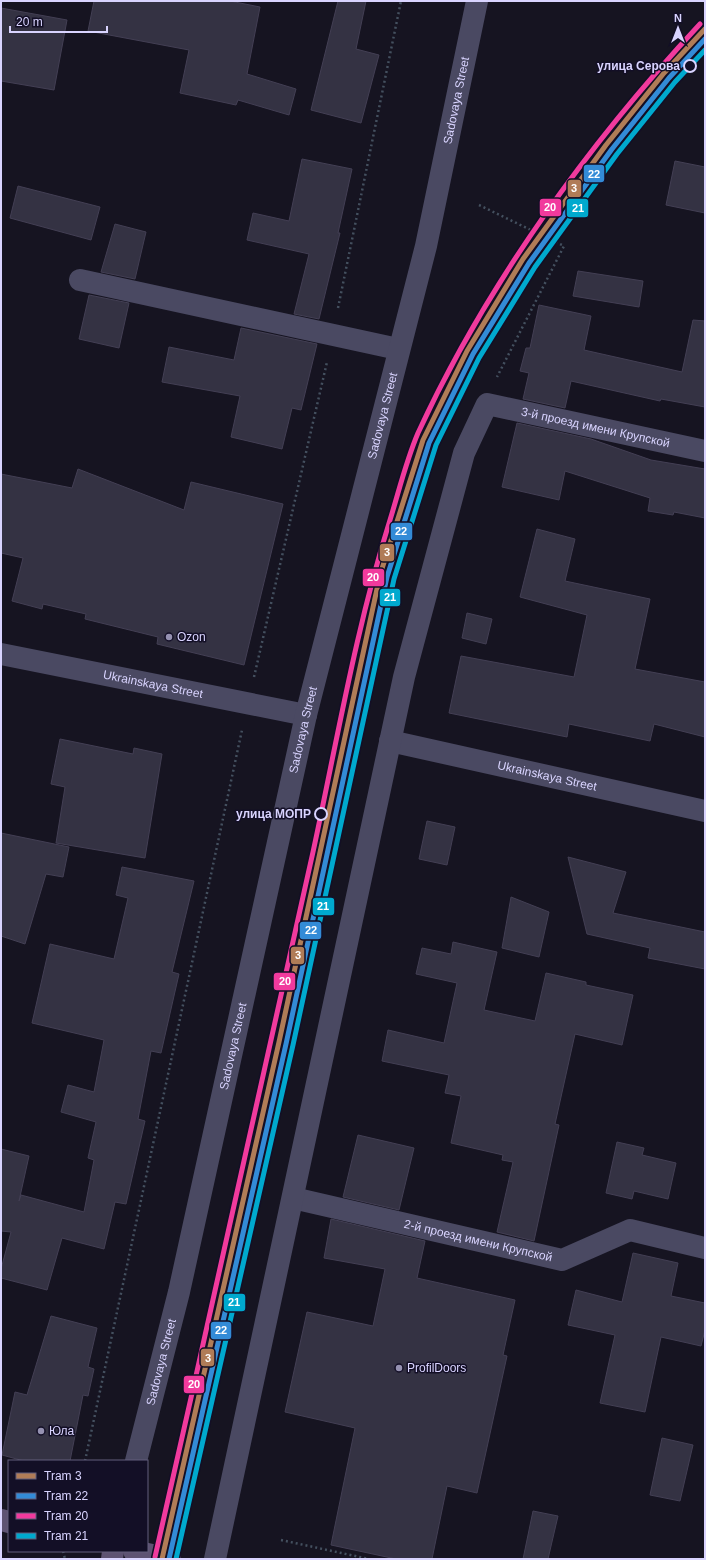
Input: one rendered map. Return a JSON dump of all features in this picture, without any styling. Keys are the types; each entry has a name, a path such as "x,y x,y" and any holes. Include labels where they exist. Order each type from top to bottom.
{"main road":[{"path":"138,1552 170,1559"}],"street":[{"name":"Sadovaya Street","path":"136,1460 179,1292 306,714 398,349 426,246 477,1"},
{"path":"80,280 398,349"},
{"path":"215,1559 404,677 464,452 487,404"},
{"name":"3-й проезд имени Крупской","path":"487,404 705,451"},
{"name":"Ukrainskaya Street","path":"1,654 306,714"},
{"name":"Ukrainskaya Street","path":"390,740 705,811"},
{"name":"2-й проезд имени Крупской","path":"293,1198 562,1260 630,1230 705,1248"}],"path":[{"path":"478,205 564,246 501,368 487,404"},
{"path":"280,1540 369,1559"}],"building":[{"path":"94,1 230,1 260,7 247,74 296,89 289,115 238,100 236,105 180,93 189,50 88,31"},
{"path":"338,1 366,1 356,49 379,55 361,123 311,110"},
{"path":"1,8 67,20 54,90 1,81"},
{"path":"302,159 352,169 338,233 340,233 319,319 294,314 309,254 247,240 253,213 289,221"},
{"path":"675,161 705,167 705,213 666,205"},
{"path":"18,186 100,207 91,240 10,218"},
{"path":"115,224 146,232 135,279 101,272"},
{"path":"578,271 643,281 639,307 573,296"},
{"path":"89,295 129,303 119,348 79,339"},
{"path":"539,305 591,316 584,350 682,372 693,320 705,321 705,407 661,399 660,401 571,381 565,408 523,399 529,373 520,371 526,348 530,348"},
{"path":"241,328 317,344 301,410 292,408 282,449 231,437 240,396 162,382 169,347 234,360"},
{"path":"517,423 591,439 651,460 705,469 705,518 674,512 673,515 648,511 650,498 565,471 559,500 502,487"},
{"path":"78,469 184,510 191,482 283,504 244,665 157,644 158,637 85,619 86,614 43,604 42,609 12,601 23,558 1,553 1,474 72,488"},
{"path":"537,529 575,539 565,581 650,599 635,669 705,682 705,737 654,724 650,741 569,724 567,737 449,713 461,656 574,677 587,615 520,597"},
{"path":"467,613 492,619 486,644 462,638"},
{"path":"60,739 133,754 134,748 162,754 145,858 56,843 65,787 51,784"},
{"path":"427,821 455,827 447,865 419,859"},
{"path":"1,833 69,847 63,877 46,874 25,944 1,936"},
{"path":"568,857 626,872 613,913 705,932 705,969 648,958 650,948 587,934"},
{"path":"122,867 194,881 172,972 179,974 161,1053 151,1051 138,1119 145,1121 126,1204 115,1202 104,1249 62,1238 47,1290 1,1278 1,1269 11,1232 1,1231 1,1149 29,1156 19,1201 21,1195 84,1212 94,1160 88,1158 96,1122 61,1112 68,1085 94,1092 104,1040 32,1023 50,944 114,959 128,898 116,895"},
{"path":"511,897 549,912 539,957 502,948"},
{"path":"453,942 497,952 484,1010 535,1021 546,973 586,982 586,985 633,995 622,1045 575,1034 555,1124 559,1125 534,1241 497,1232 513,1162 502,1160 503,1155 451,1143 461,1096 445,1093 449,1075 382,1061 388,1030 444,1043 457,983 416,974 422,948 451,954"},
{"path":"358,1135 414,1148 399,1210 343,1197"},
{"path":"617,1142 644,1148 642,1155 676,1163 668,1199 634,1191 632,1199 606,1193"},
{"path":"331,1219 425,1241 417,1278 515,1300 503,1355 507,1356 477,1493 447,1486 432,1559 396,1559 331,1545 355,1428 285,1412 307,1312 373,1326 385,1269 324,1258"},
{"path":"633,1253 678,1263 671,1296 705,1303 705,1330 701,1346 661,1337 645,1412 600,1403 615,1335 568,1325 576,1290 622,1302"},
{"path":"51,1316 97,1328 88,1367 94,1369 88,1396 83,1395 70,1460 20,1460 2,1455 15,1392 27,1395"},
{"path":"662,1438 693,1445 680,1501 650,1495"},
{"path":"533,1511 558,1516 548,1559 523,1559"}],"tram line":[{"name":"20","path":"155,1557 294,940 357,643 378,561 410,454 418,433 445,378 475,323 543,218 619,117 700,24"},
{"name":"3","path":"162,1559 279,1042 380,575 423,440 467,351 523,259 606,145 664,73 705,29"},
{"name":"22","path":"169,1559 286,1044 387,577 429,443 473,354 529,263 612,149 669,78 705,39"},
{"name":"21","path":"176,1559 293,1045 394,579 436,445 479,358 535,267 617,154 675,82 705,50"}],"place":[{"name":"улица Серова","path":"690,66"},
{"name":"Ozon","path":"169,637"},
{"name":"улица МОПР","path":"321,814"},
{"name":"ProfilDoors","path":"399,1368"},
{"name":"Юла","path":"41,1431"}]}
